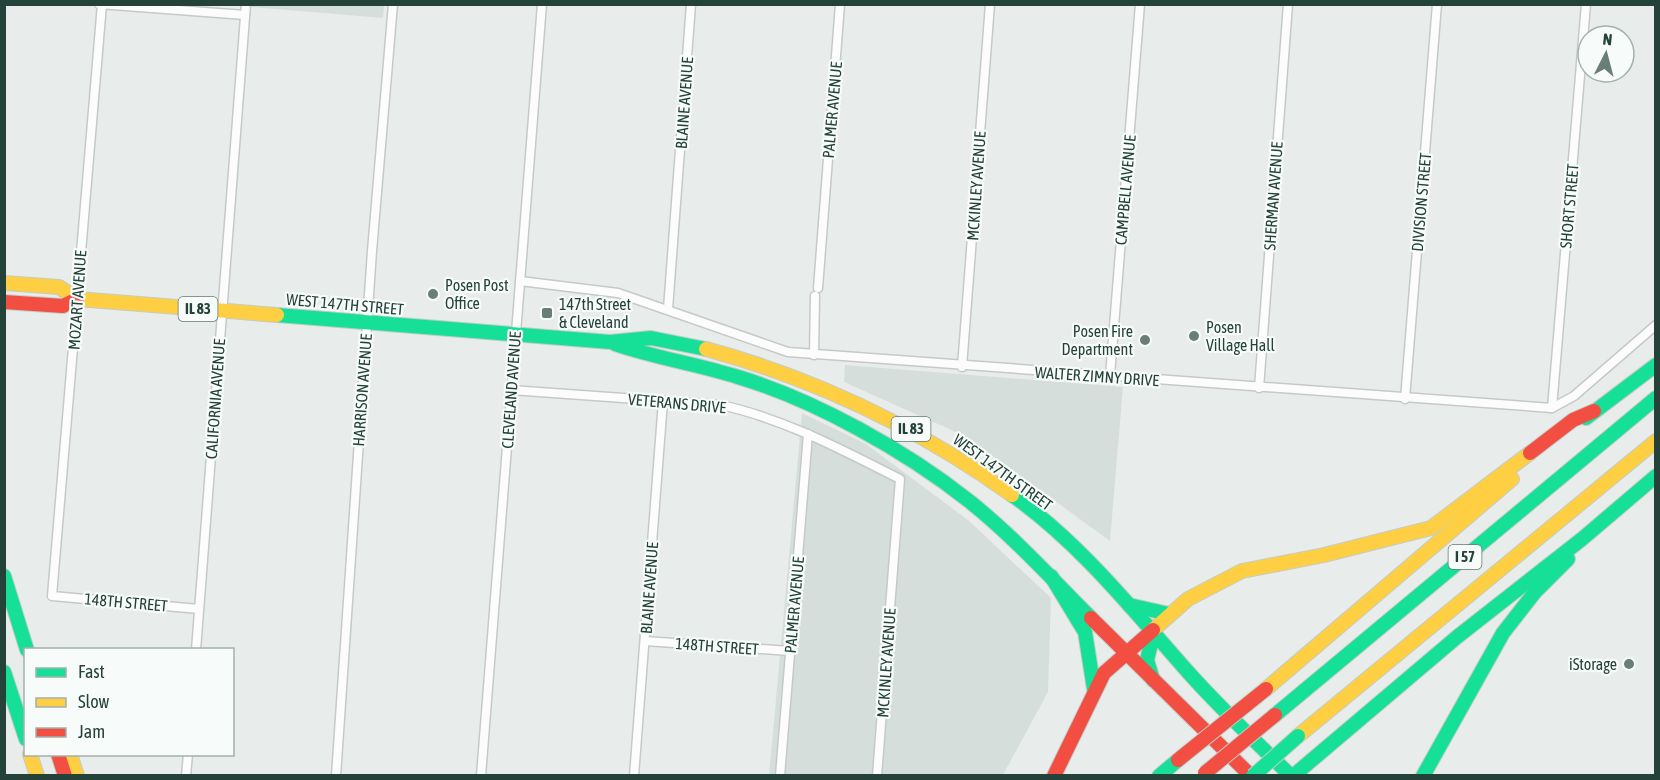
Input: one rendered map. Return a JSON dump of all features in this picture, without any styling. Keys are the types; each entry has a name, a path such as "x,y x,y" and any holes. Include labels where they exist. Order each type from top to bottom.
{"main road":[{"name":"WEST 147TH STREET","path":"4,283 59,287 77,299 610,342 649,338 748,362 829,390 901,424 960,458 1022,502 1092,566 1154,631 1213,700 1292,776"},
{"name":"WEST 147TH STREET","path":"4,302 63,306 77,299"},
{"name":"WEST 147TH STREET","path":"610,342 644,354 739,377 803,403 862,431 969,501 1051,576 1252,776"},
{"path":"1159,776 1357,613 1441,537 1594,411 1656,365"},
{"name":"I 57","path":"1204,774 1656,398"},
{"path":"1054,776 1094,689 1104,673 1188,599 1242,571 1324,555 1431,528 1573,420 1594,411"},
{"name":"I 57","path":"1252,776 1656,441"},
{"path":"1292,776 1457,637 1582,539 1656,476"},
{"path":"1423,776 1503,633 1535,592 1564,566 1582,539"},
{"path":"4,576 26,648"},
{"path":"1051,576 1085,632 1094,689"},
{"path":"1129,605 1169,614"},
{"path":"20,627 31,648"},
{"path":"1153,680 1147,660 1154,631"},
{"path":"4,672 24,733"},
{"path":"31,756 37,776"},
{"path":"59,756 64,776"},
{"path":"71,756 77,776"}],"street":[{"name":"CALIFORNIA AVENUE","path":"196,648 246,4"},
{"name":"HARRISON AVENUE","path":"336,776 367,323 393,4"},
{"name":"CLEVELAND AVENUE","path":"481,776 542,4"},
{"name":"BLAINE AVENUE","path":"668,309 691,4"},
{"name":"PALMER AVENUE","path":"814,355 816,292 840,4"},
{"name":"MCKINLEY AVENUE","path":"962,367 990,4"},
{"name":"CAMPBELL AVENUE","path":"1110,376 1140,4"},
{"name":"SHERMAN AVENUE","path":"1259,388 1288,4"},
{"name":"DIVISION STREET","path":"1406,399 1437,4"},
{"name":"SHORT STREET","path":"1552,408 1586,4"},
{"path":"101,5 245,15"},
{"name":"MOZART AVENUE","path":"52,596 101,5"},
{"name":"WALTER ZIMNY DRIVE","path":"520,281 618,293 788,352 962,367 1552,408"},
{"path":"1552,408 1574,396 1656,325"},
{"name":"VETERANS DRIVE","path":"511,390 721,405 747,411 808,434 900,479"},
{"name":"BLAINE AVENUE","path":"634,776 663,401"},
{"name":"PALMER AVENUE","path":"780,776 808,434"},
{"name":"MCKINLEY AVENUE","path":"877,776 900,479"},
{"name":"148TH STREET","path":"52,596 199,609"},
{"name":"148TH STREET","path":"645,641 790,651"},
{"path":"186,776 188,756"}],"shaded area":[{"path":"251,4 384,5 383,18 251,7"},
{"path":"845,365 1123,387 1110,541 967,437 844,382"},
{"path":"802,413 866,444 968,520 1051,598 1048,692 1003,775 769,776"}],"traffic: fast":[{"path":"277,315 610,342 651,338 706,349"},
{"path":"615,344 723,372 767,387 828,413 889,446 944,482 985,514 1091,618"},
{"path":"1586,418 1656,365"},
{"path":"1275,715 1656,398"},
{"path":"1293,776 1457,637 1582,539 1656,476"},
{"path":"1012,495 1037,514 1083,556 1213,699 1291,776"},
{"path":"1423,776 1503,633 1535,592 1568,559"},
{"path":"4,576 26,648"},
{"path":"1051,576 1085,632 1094,689"},
{"path":"1129,605 1169,614"},
{"path":"1153,680 1147,660 1154,631"},
{"path":"4,672 24,733"},
{"path":"1253,776 1298,736"},
{"path":"1159,776 1178,760"}],"traffic: slow":[{"path":"4,283 59,287 77,299 277,315"},
{"path":"706,349 787,375 866,408 941,449 1012,495"},
{"path":"1298,736 1656,441"},
{"path":"1153,630 1188,599 1242,571 1324,555 1431,528 1530,453"},
{"path":"1266,689 1512,479"},
{"path":"31,756 37,776"},
{"path":"71,756 77,776"}],"traffic: jam":[{"path":"4,302 63,306 77,299"},
{"path":"1530,453 1573,420 1594,411"},
{"path":"1091,618 1251,776"},
{"path":"1054,776 1104,673 1153,630"},
{"path":"1178,760 1266,689"},
{"path":"1205,773 1275,715"},
{"path":"59,756 65,776"}],"place":[{"name":"Posen Post Office","path":"433,294"},
{"name":"147th Street & Cleveland","path":"547,313"},
{"name":"Posen Village Hall","path":"1194,336"},
{"name":"Posen Fire Department","path":"1145,340"},
{"name":"iStorage","path":"1629,664"}]}
